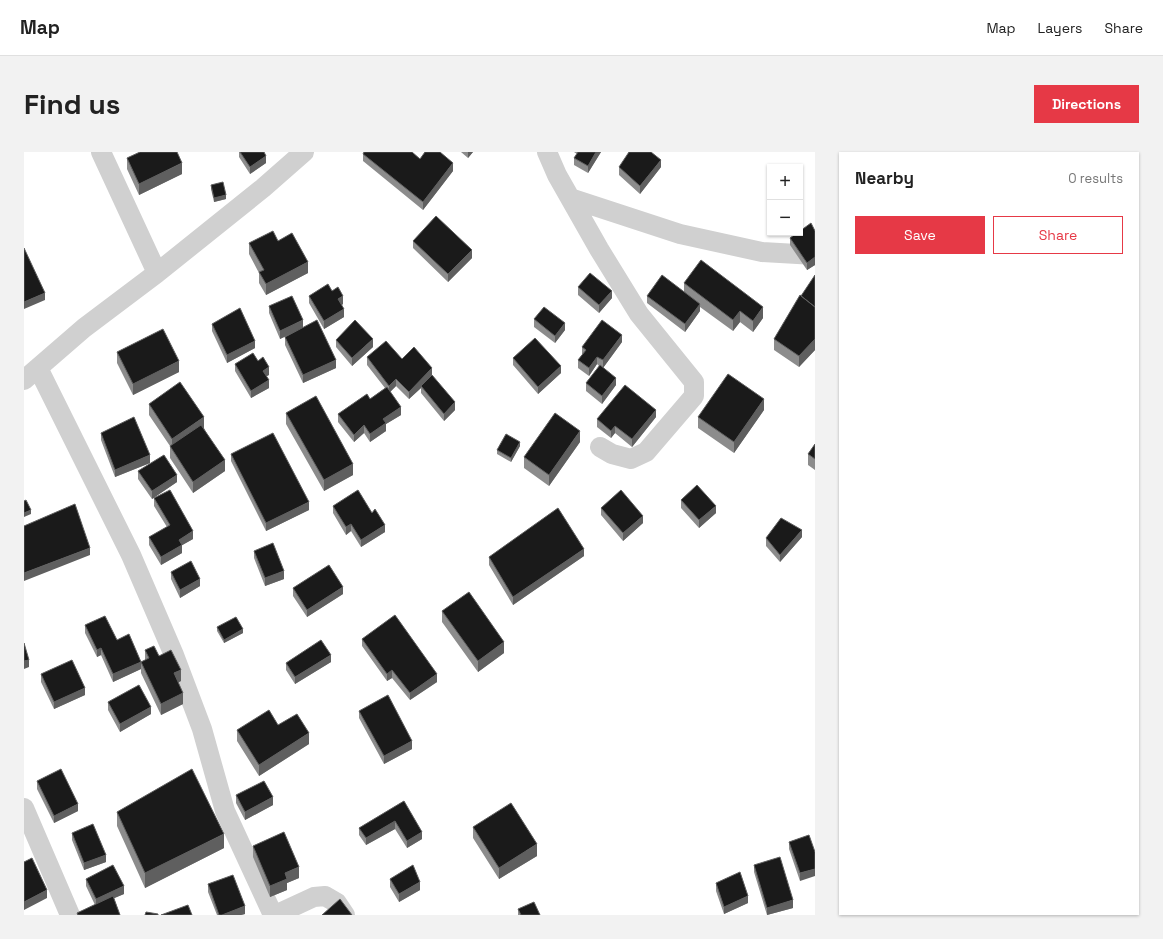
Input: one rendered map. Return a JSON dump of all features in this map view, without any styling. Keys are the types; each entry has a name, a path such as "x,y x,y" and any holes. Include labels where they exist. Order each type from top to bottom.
{"street":[{"path":"101,152 157,273"},
{"path":"304,152 263,188 157,273 84,328 31,374 131,555 174,655 202,729 225,810 274,915 314,897 325,896 336,902 344,915"},
{"path":"547,152 556,175 639,314 694,382 694,396 646,452 630,459 612,454 600,447"},
{"path":"570,198 680,234 762,252 815,255"},
{"path":"24,808 70,915"}],"building":[{"path":"140,152 177,152 182,163 139,184 127,158"},
{"path":"240,152 264,152 266,156 250,167"},
{"path":"364,152 412,152 420,159 425,152 440,152 453,163 423,202 363,154"},
{"path":"578,152 596,152 588,166 574,158"},
{"path":"629,152 651,152 661,160 640,186 619,167"},
{"path":"223,182 226,195 214,198 211,185"},
{"path":"436,216 472,250 448,274 413,241"},
{"path":"811,223 815,231 815,257 807,263 790,238 793,236 803,236 803,229"},
{"path":"273,231 278,241 292,233 308,262 266,284 259,272 264,270 249,243"},
{"path":"24,248 45,293 24,302"},
{"path":"701,260 763,307 753,321 740,311 733,320 684,283"},
{"path":"590,273 612,291 599,305 578,287"},
{"path":"662,275 700,304 685,324 647,296"},
{"path":"815,275 815,307 801,296"},
{"path":"328,284 332,291 338,287 343,296 338,299 344,309 324,321 309,296"},
{"path":"800,295 815,307 815,339 799,356 774,339"},
{"path":"292,296 303,320 280,331 269,306"},
{"path":"544,307 565,323 555,336 534,319"},
{"path":"240,308 255,341 227,355 212,324"},
{"path":"317,320 336,360 303,375 285,337"},
{"path":"355,320 373,339 352,358 336,340"},
{"path":"602,320 622,335 603,360 597,357 589,368 578,360 586,350 582,347"},
{"path":"163,329 179,361 133,384 117,352"},
{"path":"535,338 561,366 538,387 513,358"},
{"path":"386,341 402,359 414,347 432,368 409,392 396,379 389,386 367,357"},
{"path":"253,353 258,361 263,357 269,367 263,371 269,380 251,391 235,364"},
{"path":"600,365 616,378 602,396 586,383"},
{"path":"728,374 764,399 734,442 698,417"},
{"path":"432,375 455,402 444,414 421,386"},
{"path":"180,382 204,417 172,439 149,404"},
{"path":"625,385 656,410 632,439 615,426 611,431 597,419"},
{"path":"387,387 401,407 383,419 386,423 370,434 364,425 354,435 338,414 367,394 370,399"},
{"path":"316,396 353,464 324,480 286,413"},
{"path":"555,413 580,431 549,475 524,457"},
{"path":"134,417 150,455 115,470 101,433"},
{"path":"201,425 225,460 193,482 170,446"},
{"path":"273,433 309,502 266,523 231,454"},
{"path":"506,434 520,442 511,458 497,450"},
{"path":"815,444 815,459 808,454"},
{"path":"164,455 177,475 152,491 138,471"},
{"path":"697,485 716,506 699,520 681,500"},
{"path":"170,490 193,531 179,540 182,545 161,557 149,537 170,525 154,498"},
{"path":"358,490 372,513 375,509 385,525 361,540 351,524 346,527 333,506"},
{"path":"621,490 643,516 623,533 601,508"},
{"path":"26,500 31,510 24,513 24,501"},
{"path":"75,504 90,548 24,573 24,526"},
{"path":"558,508 584,549 513,597 489,557"},
{"path":"781,518 802,530 780,555 766,538"},
{"path":"273,543 284,571 265,578 254,551"},
{"path":"191,561 200,579 180,590 171,572"},
{"path":"329,565 343,587 307,610 293,588"},
{"path":"469,592 504,642 478,661 442,611"},
{"path":"395,615 437,674 410,693 392,670 387,674 362,639"},
{"path":"105,616 117,640 129,634 141,662 113,674 101,648 97,650 85,625"},
{"path":"236,617 243,629 224,640 217,627"},
{"path":"321,640 331,655 295,677 286,663"},
{"path":"24,643 29,660 24,661"},
{"path":"154,646 159,656 171,650 181,670 174,673 183,693 161,704 141,662 149,658 145,650"},
{"path":"72,660 85,688 54,702 41,674"},
{"path":"139,685 151,707 120,724 108,702"},
{"path":"388,695 412,741 384,756 359,711"},
{"path":"269,710 278,725 297,714 309,733 259,765 237,730"},
{"path":"61,769 78,804 54,816 37,781"},
{"path":"192,769 224,834 145,873 117,812"},
{"path":"264,781 273,797 245,812 236,795"},
{"path":"404,801 422,832 407,841 395,821 366,838 359,828"},
{"path":"511,803 537,844 499,868 473,827"},
{"path":"93,824 106,855 84,863 72,833"},
{"path":"284,832 299,867 285,873 287,879 270,886 253,846"},
{"path":"809,835 815,852 815,869 800,873 789,842"},
{"path":"780,857 793,900 767,908 754,865"},
{"path":"32,858 47,890 24,902 24,862"},
{"path":"113,865 124,886 96,899 86,879"},
{"path":"413,865 420,882 399,894 390,879"},
{"path":"740,872 748,896 724,907 716,883"},
{"path":"233,875 245,906 219,915 208,884"},
{"path":"113,896 120,915 78,915 77,913"},
{"path":"340,899 352,915 322,915"},
{"path":"534,902 540,915 521,915 518,909"},
{"path":"188,905 192,915 161,915"},
{"path":"146,912 158,914 158,915 145,915"}]}
